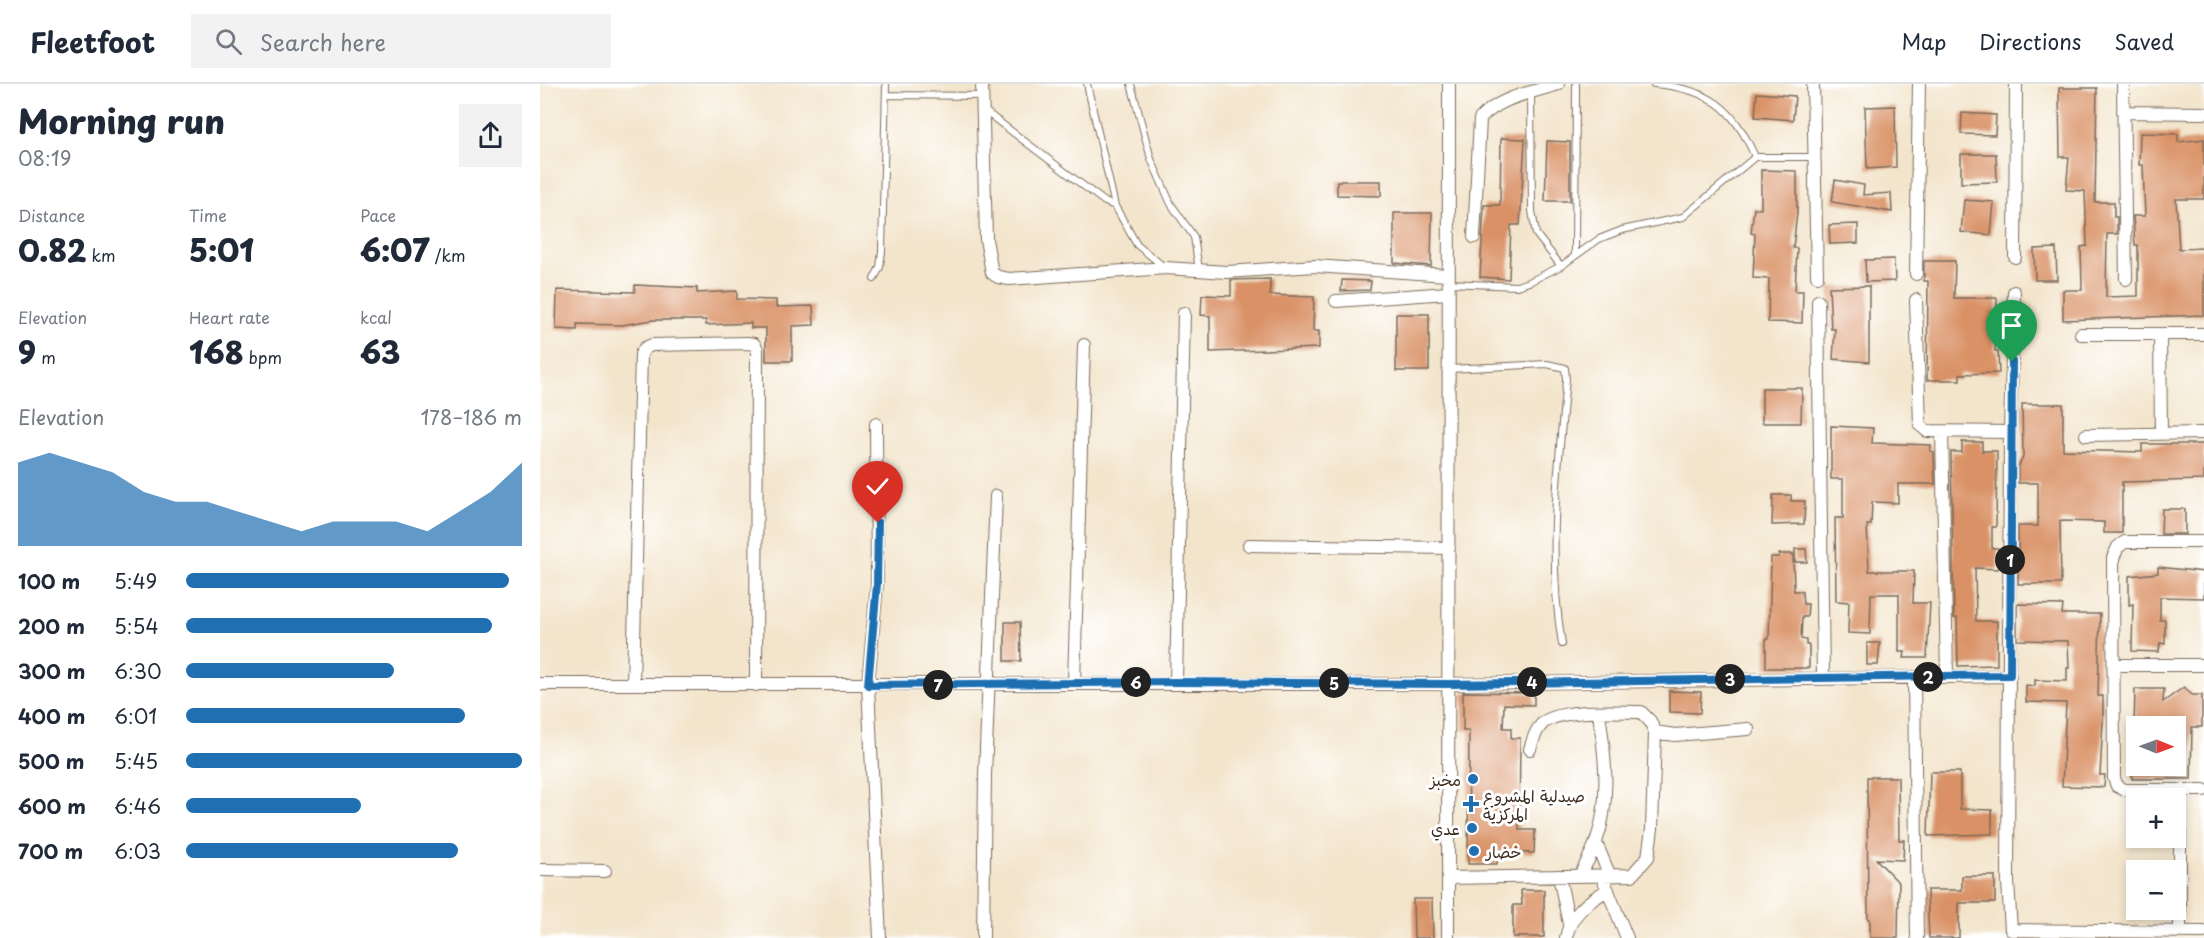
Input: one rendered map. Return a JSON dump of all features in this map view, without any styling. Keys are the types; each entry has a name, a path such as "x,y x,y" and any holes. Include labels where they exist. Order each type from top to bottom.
{"street":[{"path":"1448,938 1449,84"},
{"path":"1474,237 1480,119 1499,103 1558,84"},
{"path":"1813,84 1817,276"},
{"path":"1916,274 1919,84"},
{"path":"2015,257 2016,84"},
{"path":"2123,84 2126,279"},
{"path":"982,90 986,239 992,273 998,277 1023,279 1166,268 1227,272 1315,266 1447,284"},
{"path":"2123,112 2204,113"},
{"path":"1336,302 1447,284"},
{"path":"2014,292 2010,432 2008,882 2011,934 2204,932"},
{"path":"1916,300 1920,425 1928,431 2010,432"},
{"path":"1818,301 1824,678"},
{"path":"1176,682 1184,312"},
{"path":"2081,334 2204,334"},
{"path":"2160,334 2161,434"},
{"path":"633,684 641,354 651,345 747,343 754,344 757,349 756,685"},
{"path":"1074,682 1084,345"},
{"path":"876,424 877,584 868,685 880,938"},
{"path":"1942,432 1947,676"},
{"path":"2086,435 2204,434"},
{"path":"982,938 996,496"},
{"path":"2126,790 2117,786 2114,778 2116,665 2113,558 2118,547 2125,542 2204,542"},
{"path":"1249,544 1449,548"},
{"path":"2116,665 2204,665"},
{"path":"540,684 989,685 1176,682 1449,684 2010,675"},
{"path":"1914,677 1917,938"},
{"path":"1448,878 1632,876 1648,857 1655,732 1650,721 1641,712 1563,715 1544,722 1536,731 1530,749"},
{"path":"1580,876 1596,843 1605,806 1605,754 1599,713"},
{"path":"1655,732 1675,735 1748,729"},
{"path":"2186,790 2204,790"},
{"path":"1596,843 1608,890 1627,938"},
{"path":"2180,848 2180,931"},
{"path":"540,870 604,872"},
{"path":"1559,876 1569,924 1566,938"},
{"path":"1569,924 1589,901 1608,890"}],"lane":[{"path":"874,279 882,261 886,84"},
{"path":"1087,84 1115,206 1137,245 1166,268"},
{"path":"1131,84 1151,159 1171,204 1194,237 1199,270"},
{"path":"1575,255 1576,84"},
{"path":"1654,84 1707,96 1734,117 1755,157"},
{"path":"886,95 982,90"},
{"path":"1531,93 1532,211 1536,234 1561,266"},
{"path":"982,109 1105,202 1115,206"},
{"path":"1447,284 1517,286 1561,266 1599,239 1622,230 1683,217 1755,157 1814,157"},
{"path":"1449,369 1548,364 1564,368 1566,379 1553,512 1556,604 1562,644"}],"building":[{"path":"2059,88 2097,88 2095,202 2114,202 2114,217 2117,217 2117,234 2107,234 2106,297 2138,296 2138,245 2135,245 2133,216 2145,216 2143,165 2139,165 2140,133 2178,134 2178,142 2204,139 2204,199 2176,199 2179,249 2204,248 2204,315 2063,320 2063,290 2082,290 2081,247 2087,246 2085,191 2066,190 2069,157 2060,157"},
{"path":"1757,93 1795,96 1793,120 1755,117"},
{"path":"1895,106 1896,167 1867,169 1865,107"},
{"path":"1962,113 1996,115 1995,135 1961,134"},
{"path":"1501,138 1525,139 1520,225 1511,225 1509,279 1480,277 1484,205 1500,205"},
{"path":"1547,141 1570,142 1570,201 1545,201"},
{"path":"1961,154 1996,154 1997,182 1961,183"},
{"path":"1761,170 1797,171 1797,213 1793,248 1797,248 1795,291 1803,291 1802,323 1768,322 1769,279 1753,278 1755,234 1751,233 1754,208 1761,209"},
{"path":"1835,180 1864,185 1863,195 1891,193 1892,212 1832,202"},
{"path":"1337,181 1381,181 1381,196 1337,195"},
{"path":"1964,200 1994,202 1991,235 1961,232"},
{"path":"1394,213 1432,213 1431,266 1394,263"},
{"path":"1858,224 1858,243 1830,244 1829,225"},
{"path":"2056,248 2057,280 2035,280 2034,249"},
{"path":"1894,259 1895,281 1866,282 1865,260"},
{"path":"1924,261 1955,261 1954,298 1997,298 1995,351 1998,351 1999,373 1960,374 1960,380 1927,380 1928,281 1924,281"},
{"path":"1270,279 1270,295 1314,297 1313,331 1319,331 1319,348 1210,352 1210,316 1201,315 1202,295 1231,296 1231,280"},
{"path":"1342,280 1371,281 1370,290 1341,291"},
{"path":"635,285 697,288 697,293 737,291 737,299 776,300 776,307 813,306 814,325 792,326 792,361 766,361 766,328 751,328 751,323 706,325 706,320 653,320 622,325 577,324 577,330 556,329 557,290 635,292"},
{"path":"1869,286 1869,362 1833,359 1835,329 1831,329 1829,287"},
{"path":"1396,314 1429,314 1429,371 1396,371"},
{"path":"1762,388 1802,388 1801,423 1762,423"},
{"path":"2022,404 2063,404 2063,450 2142,452 2142,444 2204,444 2204,480 2122,482 2122,533 2104,533 2104,522 2060,521 2061,584 2018,584 2018,526 2038,526 2038,483 2018,483 2018,467 2023,457"},
{"path":"1831,426 1873,428 1872,443 1931,445 1930,451 1934,452 1935,484 1898,484 1898,503 1872,502 1871,525 1867,525 1869,571 1914,571 1913,603 1930,603 1927,658 1904,658 1905,652 1899,652 1899,594 1871,594 1870,634 1848,633 1849,602 1836,601 1835,518 1843,518 1843,479 1831,479"},
{"path":"1962,442 1982,442 1982,451 1997,451 1996,527 1992,527 1992,548 1998,548 1998,569 1975,568 1976,621 1997,621 1997,665 1958,666 1957,618 1954,618 1951,452 1962,452"},
{"path":"1773,495 1791,495 1791,501 1805,501 1804,524 1772,525"},
{"path":"2162,509 2185,509 2185,534 2161,534"},
{"path":"1795,549 1806,549 1807,562 1795,562"},
{"path":"1779,554 1793,554 1794,591 1802,591 1803,604 1808,604 1807,617 1802,617 1801,639 1806,640 1806,645 1809,645 1809,668 1766,668 1771,557 1779,557"},
{"path":"2158,567 2204,572 2204,598 2160,597 2160,620 2165,620 2165,644 2160,643 2159,652 2132,651 2133,604 2129,605 2129,576 2158,573"},
{"path":"2017,604 2063,605 2062,614 2100,614 2098,696 2103,696 2100,775 2105,775 2104,787 2062,786 2066,703 2026,702 2026,685 2035,686 2035,680 2067,681 2068,641 2017,640"},
{"path":"1005,622 1020,622 1021,661 1005,661"},
{"path":"1867,643 1880,643 1878,665 1867,665"},
{"path":"2184,687 2192,695 2202,695 2202,727 2192,727 2191,779 2132,779 2132,776 2186,776 2186,716 2134,716 2135,689 2164,689 2163,702"},
{"path":"1669,691 1701,692 1700,713 1669,712"},
{"path":"1463,692 1534,693 1534,705 1504,704 1503,728 1511,728 1511,738 1520,738 1519,830 1535,830 1534,853 1497,852 1497,864 1468,864 1469,731 1463,731"},
{"path":"1930,772 1960,772 1960,809 1992,810 1992,834 1928,836"},
{"path":"1867,777 1898,777 1899,840 1904,840 1903,860 1876,859 1899,883 1898,938 1870,938"},
{"path":"1962,876 1995,876 1995,903 1959,903 1959,938 1929,938 1927,890 1962,890"},
{"path":"1521,890 1544,890 1544,937 1513,937 1513,905 1522,905"},
{"path":"1413,899 1432,899 1433,938 1414,938"}],"place":[{"name":"مخبز","path":"1473,779"},
{"name":"صيدلية المشروع المركزية","path":"1471,804"},
{"name":"عدي","path":"1472,828"},
{"name":"خضار","path":"1474,851"}],"route":[{"path":"878,523 877,584 868,685 1074,682 1449,684 2010,675 2012,362"}]}
